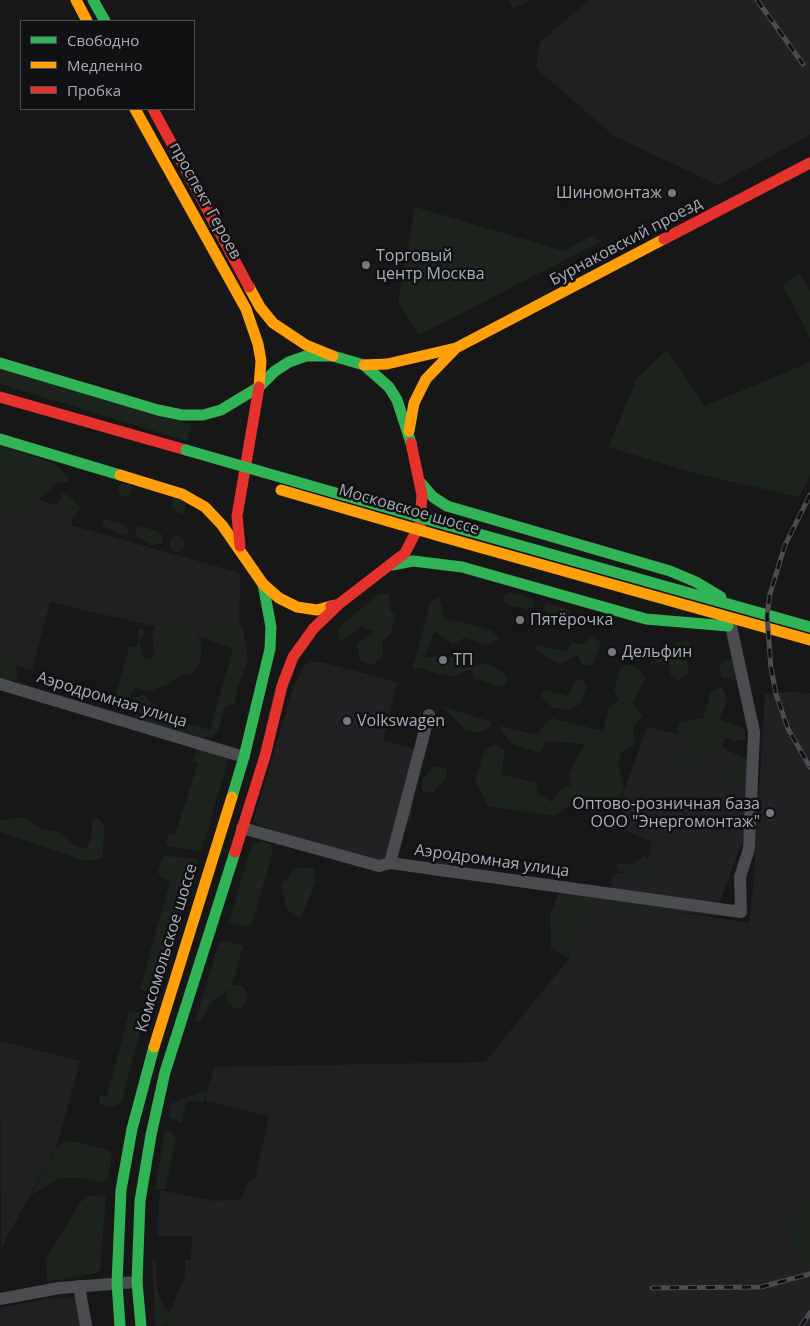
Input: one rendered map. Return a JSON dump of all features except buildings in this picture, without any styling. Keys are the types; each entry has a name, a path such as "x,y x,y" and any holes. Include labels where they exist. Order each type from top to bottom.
{"main road":[{"path":"76,0 86,20"},
{"path":"93,0 104,20"},
{"name":"проспект Героев","path":"136,110 246,309 258,344 261,361 259,387 237,516 237,533 241,551"},
{"name":"проспект Героев","path":"153,110 260,307 273,323 306,344 333,356"},
{"name":"Бурнаковский проезд","path":"456,348 810,163"},
{"path":"0,363 158,410 182,415 203,415 221,410 259,387 275,371 289,362 306,356 333,356 364,365 387,364 456,348"},
{"path":"409,432 414,403 426,379 456,348"},
{"path":"141,1326 138,1282 140,1201 151,1135 165,1072 265,756 282,686 293,657 314,628 339,604 405,554 420,524 423,508 421,483 409,432 397,400 389,387 379,376 364,365"},
{"name":"Московское шоссе","path":"0,397 810,627"},
{"name":"Московское шоссе","path":"0,409 753,626 810,640"},
{"path":"0,439 182,494 205,507 222,525 263,584 279,598 297,607 318,610 339,604"},
{"path":"421,483 433,497 447,506 670,571 756,613"},
{"path":"392,565 413,561 447,565 646,619 686,624 753,626"},
{"name":"Комсомольское шоссе","path":"120,1326 117,1283 121,1190 132,1129 163,1015 244,757 270,649 270,616 263,584"}],"street":[{"name":"Аэродромная улица","path":"242,828 379,866 390,863 741,912 740,877 749,849 754,732 741,663 731,626"},
{"name":"Аэродромная улица","path":"0,684 244,757"},
{"path":"390,863 429,715"},
{"path":"0,1299 79,1286 138,1282"},
{"path":"79,1286 86,1326"}],"shaded area":[{"path":"508,0 532,0 513,8"},
{"path":"589,0 810,0 810,135 718,185 614,136 536,68 540,42"},
{"path":"415,207 564,251 592,235 600,242 419,335 398,302"},
{"path":"799,273 810,291 810,338 783,285"},
{"path":"667,350 705,406 810,362 810,475 799,497 698,474 608,447 637,378"},
{"path":"0,369 192,425 187,441 0,384"},
{"path":"0,444 55,464 68,476 68,482 56,484 23,513 5,509 0,506"},
{"path":"125,483 130,485 132,490 130,495 125,497 120,495 118,490 120,485"},
{"path":"0,487 74,511 71,525 240,573 239,646 50,602 32,670 0,661"},
{"path":"63,493 73,499 80,508 74,517 62,516 56,507"},
{"path":"175,496 186,503 184,514 179,514 171,507"},
{"path":"104,519 121,523 130,531 126,536 106,528 102,524"},
{"path":"139,526 157,531 162,535 162,544 151,545 136,536"},
{"path":"177,536 183,538 185,544 183,550 177,552 171,550 169,544 171,538"},
{"path":"510,592 531,598 535,607 526,609 508,605 502,597"},
{"path":"380,593 389,595 390,610 396,615 391,633 382,641 383,656 372,665 360,661 357,644 374,632 362,626 343,640 338,639 339,627"},
{"path":"439,597 445,620 458,621 492,631 499,638 489,645 464,638 453,644 434,631 425,657 459,657 471,666 486,663 501,671 508,679 502,687 475,678 470,669 455,676 438,674 420,668 412,670 431,601"},
{"path":"548,603 569,610 572,617 564,621 548,616 543,607"},
{"path":"229,620 239,623 243,628 248,660 238,686 235,703 225,707 219,728 213,737 200,737 137,720 134,715 134,704 136,697 144,695 151,702 148,713 210,730 233,649 209,640 207,634 210,625 228,627"},
{"path":"166,625 176,629 187,625 192,626 202,644 200,660 196,670 191,674 180,675 167,685 156,688 152,692 136,688 122,705 114,703 129,647 135,647 139,642 138,631 142,628 144,633 140,644 142,655 146,659 151,659 155,655 152,637 155,626"},
{"path":"591,637 601,642 593,666 582,665 578,655 559,664 535,650 537,645 567,652 572,642 582,645"},
{"path":"687,640 693,648 687,660 689,673 678,681 671,675 669,663 657,664 652,654 660,651 672,656 676,643"},
{"path":"0,656 16,662 17,681 0,678"},
{"path":"727,659 738,664 741,672 736,680 721,677 720,665"},
{"path":"311,662 322,662 397,682 383,741 416,749 387,852 382,860 372,861 301,841 253,822 294,685 305,665"},
{"path":"630,665 638,668 645,678 633,703 642,716 633,727 635,744 621,752 618,764 624,788 618,805 592,813 577,800 554,816 488,806 475,780 485,749 496,744 505,750 501,774 536,783 538,794 552,802 561,788 571,785 569,773 585,744 546,741 540,753 512,744 500,729 501,726 536,735 551,718 603,731 609,707 619,700 614,691 620,667"},
{"path":"582,679 587,685 580,704 568,710 552,707 541,696 545,690 568,696 576,680"},
{"path":"722,686 727,700 719,720 744,728 746,739 735,741 725,737 718,757 694,755 689,772 680,774 675,771 685,740 677,730 681,721 703,718 711,692"},
{"path":"810,693 810,1326 167,1326 166,1321 185,1276 185,1260 191,1260 192,1236 157,1236 160,1190 214,1201 242,1199 247,1183 255,1179 269,1116 205,1100 214,1067 485,1062 568,960 584,898 749,923 754,880 765,694"},
{"path":"442,706 489,721 492,726 479,733 465,730"},
{"path":"647,727 709,741 748,760 745,835 719,904 610,890 613,873 646,874 652,842 622,829 623,794"},
{"path":"198,747 229,757 201,851 168,846 166,842 169,834 175,835 198,763 193,761"},
{"path":"747,756 749,771 734,784 727,777 731,764"},
{"path":"274,765 279,766 262,822 273,826 272,829 256,824"},
{"path":"434,766 446,768 447,776 433,793 422,791 422,780"},
{"path":"404,802 412,806 411,821 395,826 389,819 393,809"},
{"path":"23,817 41,828 62,833 74,845 81,848 86,848 91,839 92,822 96,818 101,820 105,830 102,858 85,861 0,832 0,821"},
{"path":"263,841 272,845 272,854 251,927 229,922 252,844"},
{"path":"437,848 449,848 453,857 449,865 437,866 431,859"},
{"path":"645,855 651,861 648,876 638,878 617,870 617,864 633,864"},
{"path":"166,856 198,859 157,992 152,994 140,989 170,882 160,876 158,872 162,858"},
{"path":"313,867 316,882 301,918 287,910 281,885 295,869"},
{"path":"559,893 718,911 717,916 589,903 580,939 567,957 551,949 550,915"},
{"path":"224,941 243,946 232,985 241,985 248,994 243,1007 235,1009 226,1000 228,989 211,1003 199,1023 195,1022 219,943"},
{"path":"129,1012 141,1013 144,1017 121,1103 113,1107 99,1104 100,1096 107,1097"},
{"path":"0,1041 80,1061 57,1146 1,1248"},
{"path":"207,1090 203,1103 192,1100 186,1102 181,1123 169,1117 171,1104"},
{"path":"165,1129 172,1132 176,1139 165,1189 155,1190"},
{"path":"66,1140 106,1149 110,1152 112,1156 108,1178 102,1183 82,1178 60,1178 31,1195 57,1147"},
{"path":"106,1195 100,1269 96,1273 47,1282 46,1259 82,1200 88,1196"},
{"path":"800,1203 810,1203 810,1266 798,1270 791,1230"},
{"path":"156,1259 157,1290 166,1311 169,1311 165,1326 155,1326 152,1260"},
{"path":"183,1290 181,1326 168,1326 175,1305"},
{"path":"87,1297 93,1326 0,1326 0,1308 47,1299"}],"railway":[{"path":"757,0 803,64"},
{"path":"810,495 785,545 770,594 767,616 771,668 776,694 788,729 810,767"},
{"path":"652,1288 761,1287 810,1274"},
{"path":"801,1326 810,1313"}],"traffic: fast":[{"path":"93,0 104,20"},
{"path":"0,363 158,410 182,415 203,415 221,410 259,387 275,371 289,362 306,356 333,356 364,365 389,387 397,400 411,443"},
{"path":"0,439 120,475"},
{"path":"186,450 447,525"},
{"path":"421,483 433,497 447,506 670,571 696,582 721,597"},
{"path":"447,525 810,627"},
{"path":"392,565 413,561 462,567 646,619 728,626"},
{"path":"232,797 244,757 270,649 271,627 263,584"},
{"path":"141,1326 137,1282 140,1201 151,1135 165,1072 235,852"},
{"path":"120,1326 117,1283 121,1190 132,1129 154,1047"}],"traffic: slow":[{"path":"76,0 86,20"},
{"path":"136,110 246,309 258,344 261,361 259,387"},
{"path":"364,365 387,364 456,348 664,239"},
{"path":"249,287 260,307 273,323 306,345 333,356"},
{"path":"409,431 414,403 426,379 456,348"},
{"path":"120,475 182,494 205,507 222,525 263,584 279,598 297,607 317,610 331,606"},
{"path":"281,490 443,537"},
{"path":"443,537 810,640"},
{"path":"154,1047 232,797"}],"traffic: jam":[{"path":"154,110 249,287"},
{"path":"664,239 810,163"},
{"path":"240,546 237,516 259,387"},
{"path":"0,397 186,450"},
{"path":"331,606 339,604 405,553 420,524 422,495 411,443"},
{"path":"235,852 265,756 282,686 293,657 314,628 338,605"}],"place":[{"name":"Шиномонтаж","path":"672,193"},
{"name":"Торговый центр Москва","path":"366,265"},
{"name":"Пятёрочка","path":"520,620"},
{"name":"Дельфин","path":"612,652"},
{"name":"ТП","path":"443,660"},
{"name":"Volkswagen","path":"347,721"},
{"name":"Оптово-розничная база ООО \"Энергомонтаж\"","path":"770,813"}]}
